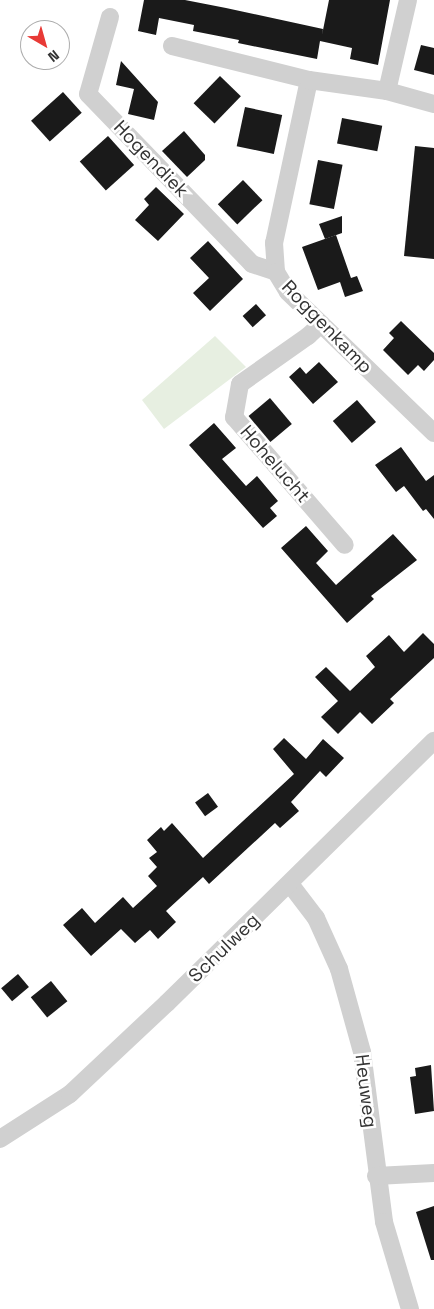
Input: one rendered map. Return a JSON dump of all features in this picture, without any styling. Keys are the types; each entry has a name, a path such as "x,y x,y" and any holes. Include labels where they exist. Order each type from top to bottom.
{"street":[{"path":"387,91 408,0"},
{"name":"Hogendiek","path":"110,17 88,94 252,264 276,272"},
{"path":"172,46 309,80 387,91 434,104"},
{"name":"Roggenkamp","path":"309,80 274,243 276,272 288,292 434,433"},
{"name":"Hohelucht","path":"321,324 308,336 240,384 234,417 345,545"},
{"name":"Schulweg","path":"0,1139 70,1094 290,884 434,741"},
{"name":"Heuweg","path":"290,884 316,918 339,969 362,1052 376,1176 384,1222 410,1309"},
{"path":"376,1176 434,1173"}],"shaded area":[{"path":"215,336 246,367 164,429 142,400"}],"building":[{"path":"144,0 185,0 226,8 323,29 322,35 329,0 390,0 378,65 350,59 352,48 320,41 317,59 238,43 239,40 193,31 194,25 159,18 156,35 138,31"},
{"path":"421,45 434,48 434,75 414,70"},
{"path":"121,61 158,102 154,120 128,114 134,89 116,85"},
{"path":"220,76 241,96 214,123 194,103"},
{"path":"63,92 82,113 50,142 31,121"},
{"path":"245,107 282,115 274,154 237,146"},
{"path":"342,118 382,126 377,151 337,144"},
{"path":"184,131 205,155 205,160 187,177 162,151"},
{"path":"108,136 134,165 106,190 80,161"},
{"path":"415,146 434,148 434,259 404,256"},
{"path":"318,160 343,165 334,209 309,204"},
{"path":"243,180 262,200 237,224 218,204"},
{"path":"156,187 184,214 158,241 135,220 149,205 144,199"},
{"path":"342,216 342,233 325,239 319,224"},
{"path":"336,235 351,278 357,276 363,291 345,297 340,282 318,290 302,247"},
{"path":"208,241 243,279 210,311 193,293 209,278 190,258"},
{"path":"256,304 266,315 253,327 243,316"},
{"path":"401,321 434,353 434,360 424,371 418,365 408,375 383,350 394,338 389,333"},
{"path":"319,362 338,382 313,404 289,377 300,367 306,374"},
{"path":"270,398 292,424 270,442 249,416"},
{"path":"357,400 376,422 352,443 333,421"},
{"path":"214,423 236,448 222,459 246,486 257,476 278,501 270,508 277,516 263,528 189,445"},
{"path":"401,447 426,481 434,475 434,519 426,509 423,511 404,486 396,492 375,465"},
{"path":"306,526 328,551 316,563 336,585 393,534 417,560 371,596 374,599 347,623 281,548"},
{"path":"423,633 434,644 434,658 390,699 394,703 372,724 360,712 338,734 321,717 338,701 315,677 326,667 350,691 375,667 366,656 389,635 404,652"},
{"path":"284,738 306,759 323,739 344,758 326,777 320,771 291,802 299,811 280,828 275,823 209,884 203,877 166,911 176,922 158,939 150,930 135,943 121,929 91,956 63,925 82,908 95,923 123,897 133,908 157,886 148,876 157,867 149,858 157,852 147,840 161,827 164,831 172,823 203,858 294,774 273,749"},
{"path":"208,793 218,807 205,816 195,802"},
{"path":"18,974 29,987 12,1001 1,988"},
{"path":"51,981 67,1001 47,1018 31,997"},
{"path":"431,1065 434,1111 415,1114 410,1077 416,1076 415,1068"},
{"path":"434,1206 434,1260 431,1260 416,1212"}]}
